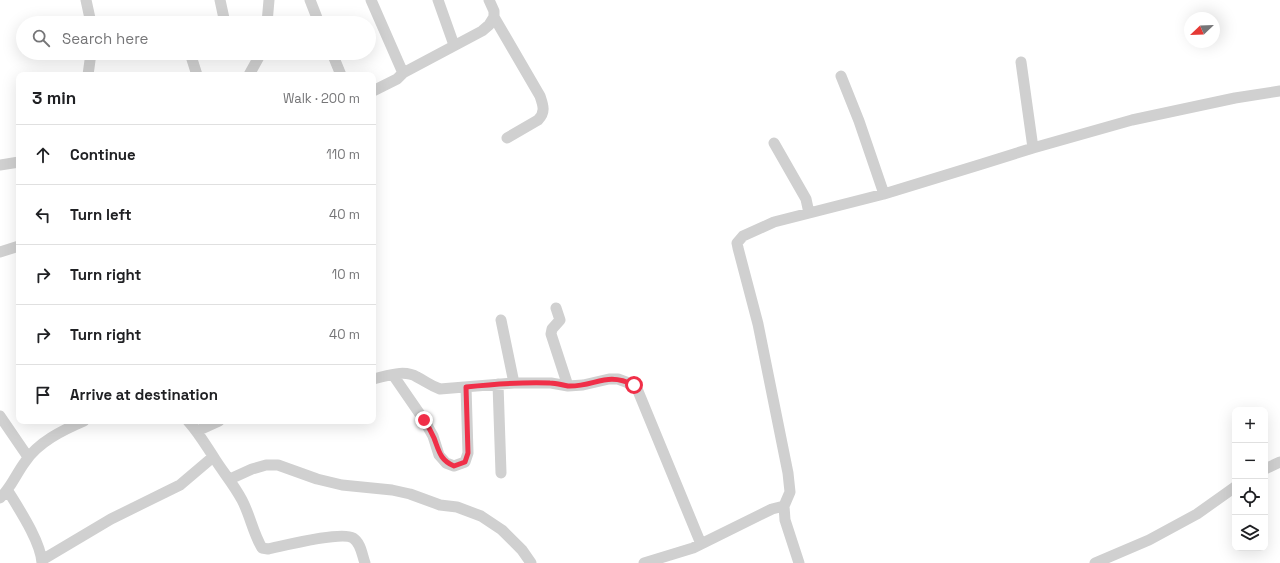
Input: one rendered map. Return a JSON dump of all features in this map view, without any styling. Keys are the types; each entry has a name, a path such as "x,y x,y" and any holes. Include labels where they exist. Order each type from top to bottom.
{"street":[{"path":"86,0 89,16"},
{"path":"220,0 223,16"},
{"path":"268,16 269,0"},
{"path":"371,0 403,73"},
{"path":"438,0 454,45"},
{"path":"489,0 494,11 494,17 540,96 544,106 542,116 538,120 507,138"},
{"path":"313,1 317,16"},
{"path":"376,90 397,79 403,73 482,31 489,25 494,17"},
{"path":"88,72 90,60"},
{"path":"192,60 196,72"},
{"path":"251,72 257,60"},
{"path":"335,60 340,72"},
{"path":"1021,62 1033,148"},
{"path":"841,76 859,121 884,194"},
{"path":"800,563 785,520 784,506 790,492 788,473 758,324 737,243 743,236 774,222 884,194 1033,148 1132,120 1235,98 1280,91"},
{"path":"774,143 806,199 809,213"},
{"path":"0,164 16,162"},
{"path":"0,252 16,247"},
{"path":"556,308 560,320 552,328 551,334 568,386"},
{"path":"501,320 514,383"},
{"path":"376,378 408,373 417,376 431,386 440,389 514,383 551,383 568,386 584,385 609,379 618,379 634,385 638,391 701,544"},
{"path":"393,375 424,420 433,436 439,455 446,463 454,466 465,462 468,453 466,387"},
{"path":"498,384 501,473"},
{"path":"0,416 28,457"},
{"path":"78,424 53,437 28,457 4,494 25,519 35,540 42,561 111,519 180,485 213,457"},
{"path":"191,424 198,431 213,457 230,479 242,500 252,523 257,540 262,548 268,549 318,539 344,536 352,538 358,544 365,563"},
{"path":"198,431 213,424"},
{"path":"1268,468 1280,462"},
{"path":"230,479 252,469 266,465 278,464 317,479 342,485 392,490 410,494 430,503 457,508 481,516 502,530 522,550 531,563"},
{"path":"1094,563 1149,540 1196,514 1232,489"},
{"path":"644,563 681,552 701,544 772,509 784,506"}],"route":[{"path":"424,420 433,436 439,455 446,463 454,466 465,462 468,453 466,387 514,383 551,383 568,386 584,385 609,379 618,379 634,385"}]}
